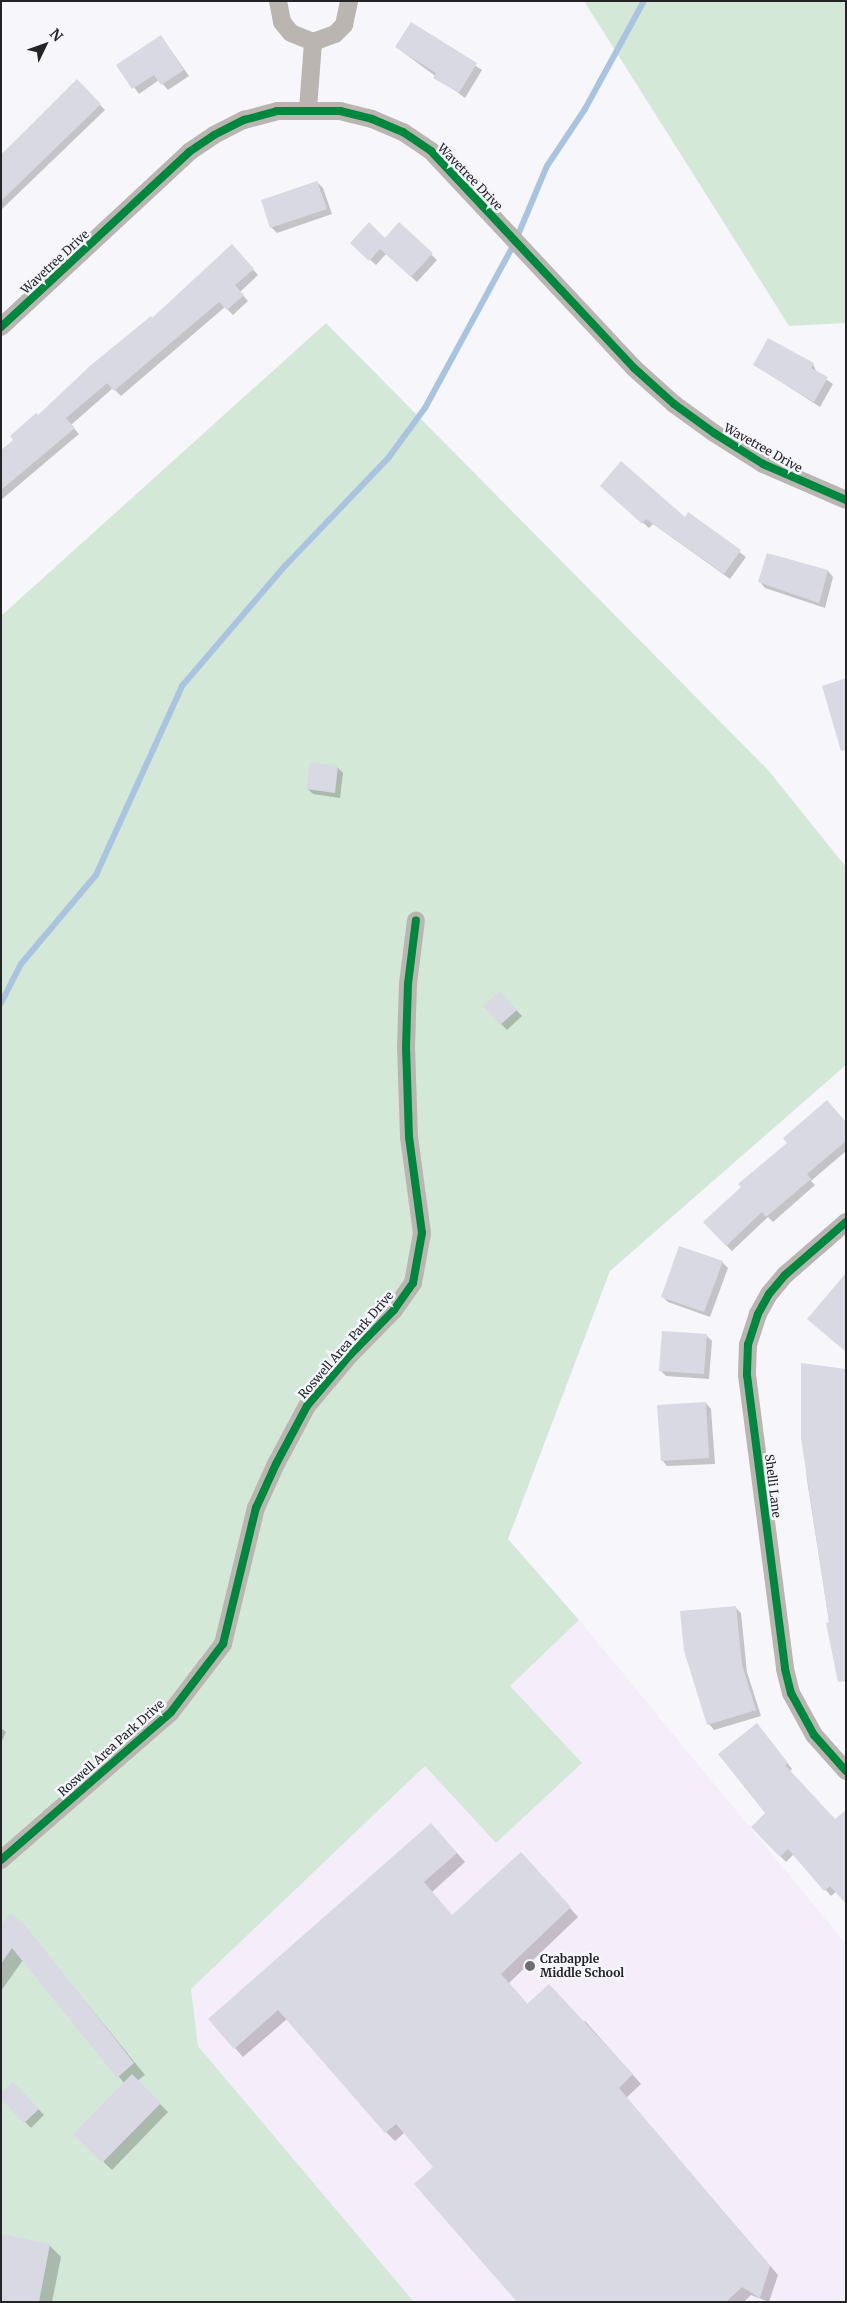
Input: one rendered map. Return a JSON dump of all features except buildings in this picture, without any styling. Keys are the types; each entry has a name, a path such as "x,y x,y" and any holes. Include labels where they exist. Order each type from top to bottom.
{"street":[{"path":"278,1 282,22 291,33 313,42 335,34 344,24 349,1"},
{"path":"308,109 313,42"},
{"name":"Wavetree Drive","path":"1,327 189,152 214,135 244,120 277,111 308,109 340,111 372,119 403,132 431,151 634,368 674,404 714,433 764,464 846,500"},
{"name":"Roswell Area Park Drive","path":"1,1860 170,1712 223,1644 256,1508 276,1464 307,1406 350,1355 394,1310 413,1282 422,1233 409,1137 406,1047 408,984 416,920"},
{"name":"Shelli Lane","path":"846,1222 785,1275 769,1294 758,1314 748,1344 747,1375 787,1677 801,1715 846,1771"}],"shaded area":[{"name":"Crabapple Middle School","path":"579,1620 846,1944 846,2302 414,2302 198,2046 191,1989"}],"green space":[{"path":"584,1 846,1 846,323 789,326"},
{"path":"326,323 768,770 846,867 846,1065 610,1271 508,1539 579,1620 510,1686 582,1763 496,1843 425,1766 191,1989 198,2046 414,2302 1,2302 1,616"}],"waterway":[{"path":"1,1003 21,964 96,875 182,686 285,566 389,457 425,408 515,242 547,166 585,109 644,1"}],"cycle path":[{"path":"1,327 189,152 214,135 244,120 277,111 340,111 372,119 403,132 431,151 634,368 674,404 714,433 763,464 846,500"},
{"path":"1,1860 171,1712 223,1644 256,1508 276,1464 307,1406 350,1355 394,1310 413,1283 422,1233 409,1137 406,1047 408,984 416,920"},
{"path":"846,1222 785,1275 769,1294 758,1314 748,1344 747,1375 785,1669 791,1693 814,1735 846,1771"}],"place":[{"name":"Crabapple Middle School","path":"530,1966"}]}
